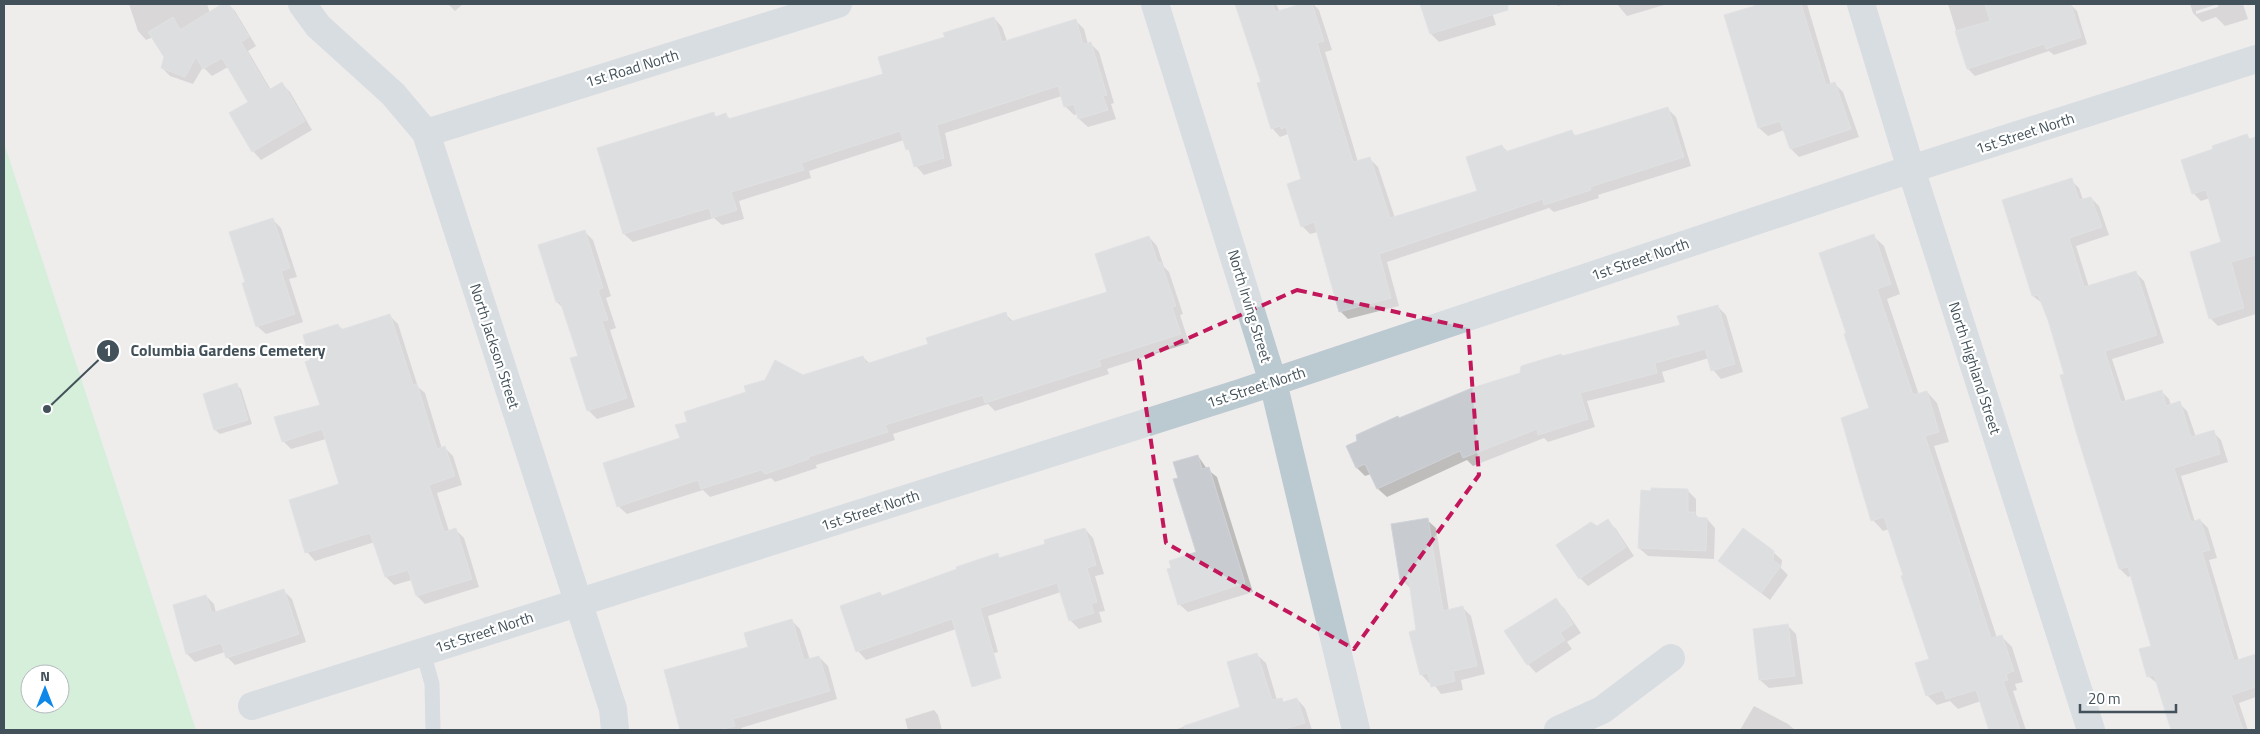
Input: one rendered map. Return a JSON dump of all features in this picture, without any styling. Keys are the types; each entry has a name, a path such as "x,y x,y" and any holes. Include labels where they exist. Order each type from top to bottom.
{"street":[{"name":"North Jackson Street","path":"302,4 318,26 393,94 426,133 613,708 615,730"},
{"name":"1st Road North","path":"426,133 838,4"},
{"name":"North Irving Street","path":"1155,4 1274,382 1356,730"},
{"name":"North Highland Street","path":"1861,4 1910,169 2092,730"},
{"name":"1st Street North","path":"252,706 1274,382 1910,169 2256,59"},
{"path":"1558,730 1602,710 1671,658"}],"lane":[{"path":"423,652 432,684 433,730"}],"highlighted area":[{"path":"1297,290 1468,328 1479,475 1354,649 1166,543 1139,360"}],"green space":[{"path":"4,143 196,730 4,730"}],"building":[{"path":"222,4 229,4 249,37 241,42 269,90 282,82 305,121 252,152 229,113 248,102 222,58 203,69 196,57 185,77 161,68 164,57 148,32 173,17 180,30"},
{"path":"1235,4 1273,4 1275,12 1301,4 1312,4 1324,41 1317,43 1353,162 1370,157 1390,218 1477,191 1466,157 1502,145 1505,152 1572,130 1574,136 1668,107 1684,157 1590,187 1591,190 1544,205 1543,199 1379,254 1391,298 1339,312 1314,222 1301,227 1287,184 1301,179 1286,127 1281,129 1280,126 1271,129 1257,83 1261,82"},
{"path":"1420,4 1508,4 1508,10 1430,34"},
{"path":"1761,4 1801,4 1826,85 1835,82 1851,129 1790,149 1780,121 1758,128 1724,15"},
{"path":"1985,4 2071,4 2081,37 2046,49 2044,44 1967,69 1955,31 1990,21"},
{"path":"994,17 1002,42 1076,19 1083,44 1091,42 1107,95 1103,96 1108,110 1078,119 1074,104 1064,107 1058,86 937,125 944,158 914,167 909,149 906,150 900,131 801,163 804,170 731,192 737,210 712,218 709,208 623,234 597,148 714,112 715,117 726,113 728,119 883,74 878,57 945,37 943,33"},
{"path":"2247,134 2249,139 2256,137 2256,255 2231,262 2244,308 2209,319 2190,252 2221,242 2206,190 2192,194 2181,160 2213,149 2212,146"},
{"path":"2072,178 2079,200 2091,197 2102,227 2069,238 2084,287 2136,271 2157,335 2105,351 2121,402 2162,390 2166,406 2180,401 2191,437 2214,430 2220,454 2174,468 2191,522 2200,519 2210,550 2202,552 2234,661 2256,654 2256,687 2231,695 2243,730 2171,730 2154,675 2147,677 2139,649 2151,646 2128,567 2119,569 2077,435 2060,375 2064,374 2048,320 2038,295 2032,296 2002,200"},
{"path":"273,218 290,268 281,271 295,314 256,327 242,283 245,282 229,232"},
{"path":"585,230 603,288 598,290 608,320 602,321 627,398 587,411 570,358 578,356 560,301 556,302 538,245"},
{"path":"1874,234 1891,284 1877,289 1913,395 1927,391 1939,432 1925,436 1991,638 2002,635 2014,671 2006,674 2008,680 2003,681 2020,730 1989,730 1976,690 1946,699 1943,690 1926,696 1915,663 1929,659 1901,576 1903,575 1884,517 1871,521 1860,484 1841,418 1869,408 1819,253"},
{"path":"1149,236 1158,263 1161,262 1176,306 1172,307 1181,334 1099,360 1101,366 985,403 983,395 885,425 888,432 808,457 809,459 765,474 761,470 701,489 698,480 617,507 603,463 680,438 675,425 687,422 684,412 746,392 744,386 765,380 775,360 803,375 863,356 866,364 928,344 926,338 1006,312 1009,322 1107,292 1095,254"},
{"path":"1718,305 1735,364 1711,371 1705,349 1655,363 1657,373 1580,393 1588,419 1538,435 1537,429 1463,458 1460,451 1377,489 1365,464 1356,468 1346,446 1357,441 1356,435 1398,416 1399,418 1472,388 1520,373 1521,366 1561,354 1562,356 1680,325 1677,316"},
{"path":"390,314 413,385 417,384 437,449 445,446 455,476 429,485 444,532 456,528 472,579 416,596 408,570 385,577 370,533 305,553 289,500 339,484 322,429 282,442 274,417 320,405 305,362 310,360 303,335 338,324 340,330"},
{"path":"237,383 248,420 214,430 203,394"},
{"path":"1198,455 1202,469 1209,467 1245,583 1178,605 1167,569 1171,568 1169,561 1196,552 1173,479 1178,478 1173,462"},
{"path":"1651,488 1688,489 1688,512 1695,512 1695,517 1707,518 1706,551 1638,548 1641,490 1651,491"},
{"path":"1428,518 1443,611 1463,606 1477,666 1453,671 1455,681 1431,687 1428,673 1420,675 1409,632 1416,630 1409,581 1400,580 1391,524"},
{"path":"1608,519 1626,547 1579,579 1556,545 1591,522 1597,526"},
{"path":"1085,528 1096,565 1087,568 1097,602 1091,604 1094,613 1069,621 1057,583 980,608 1001,678 972,687 952,619 856,652 840,606 880,592 882,596 957,569 956,567 998,553 999,558 1045,544 1044,540"},
{"path":"1743,528 1774,551 1773,560 1781,566 1761,593 1718,561"},
{"path":"284,589 299,634 226,658 221,643 186,654 173,605 206,595 212,613"},
{"path":"1556,598 1573,624 1560,633 1565,640 1527,665 1504,631"},
{"path":"792,619 804,660 819,656 830,691 733,719 735,726 719,730 680,730 664,670 748,647 744,633"},
{"path":"1788,624 1795,676 1759,680 1753,629"},
{"path":"1257,653 1272,700 1282,698 1283,702 1297,698 1305,723 1281,730 1185,730 1184,726 1240,707 1227,662"}],"place":[{"name":"Columbia Gardens Cemetery","path":"47,409"}]}
